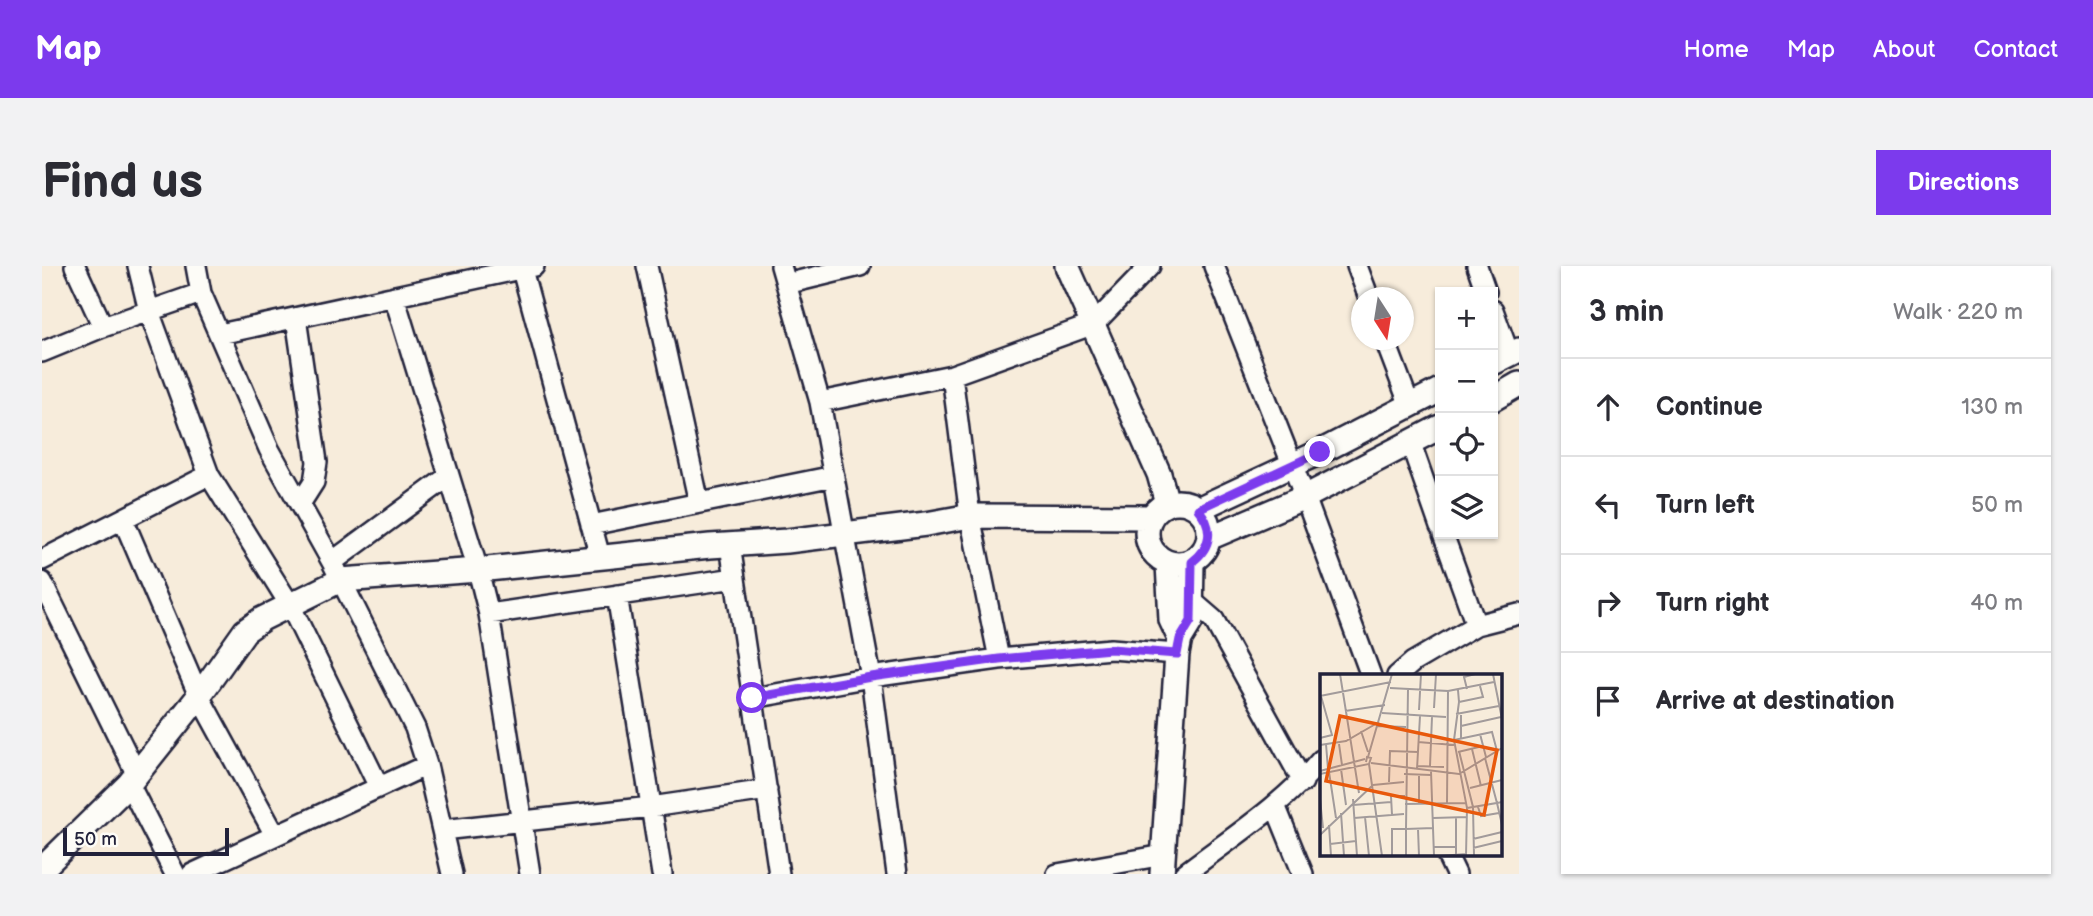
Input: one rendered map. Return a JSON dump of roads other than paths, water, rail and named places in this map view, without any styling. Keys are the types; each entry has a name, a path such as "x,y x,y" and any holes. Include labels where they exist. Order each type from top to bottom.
{"street":[{"path":"75,266 103,327"},
{"path":"138,266 149,311 209,475 290,605 379,787"},
{"path":"196,266 201,293 269,449 337,571 415,728 427,765 452,874"},
{"path":"647,266 699,503"},
{"path":"860,266 783,275 820,402 871,677 897,874"},
{"path":"337,571 478,570 845,535 970,516 1159,510 1178,501 1189,503 1198,509 1209,527 1206,548 1192,562 1168,564 1149,547 1147,527 1159,510 1159,474 1067,266"},
{"path":"820,402 952,375 1094,324 1150,266"},
{"path":"1214,266 1305,497 1370,674"},
{"path":"1357,266 1365,287"},
{"path":"1477,266 1484,287"},
{"path":"220,334 526,267 600,557"},
{"path":"42,352 103,327 201,293"},
{"path":"394,296 489,614 530,874"},
{"path":"296,318 317,462 314,482 300,504"},
{"path":"1498,326 1507,356"},
{"path":"1389,350 1410,406"},
{"path":"952,375 970,516 999,659"},
{"path":"1498,395 1519,384"},
{"path":"1198,509 1435,393"},
{"path":"1209,538 1305,497 1435,430"},
{"path":"1410,444 1435,513"},
{"path":"42,560 209,475"},
{"path":"46,870 133,779 199,696 245,631 290,605 337,571 449,476"},
{"path":"591,525 834,476"},
{"path":"123,519 199,696 275,835"},
{"path":"1445,539 1476,625"},
{"path":"730,545 779,874"},
{"path":"1178,646 1191,621 1192,562"},
{"path":"1057,874 1163,865 1178,646 1171,620 1168,564"},
{"path":"489,614 735,578"},
{"path":"42,582 175,874"},
{"path":"617,595 662,874"},
{"path":"1192,601 1214,620 1303,782"},
{"path":"1399,674 1413,662 1476,625 1519,614"},
{"path":"752,698 871,677 999,659 1178,646"},
{"path":"1184,874 1303,782 1320,761"},
{"path":"192,874 427,765"},
{"path":"442,830 651,807 767,790"},
{"path":"1275,805 1303,874"},
{"path":"1447,856 1456,874"}]}
